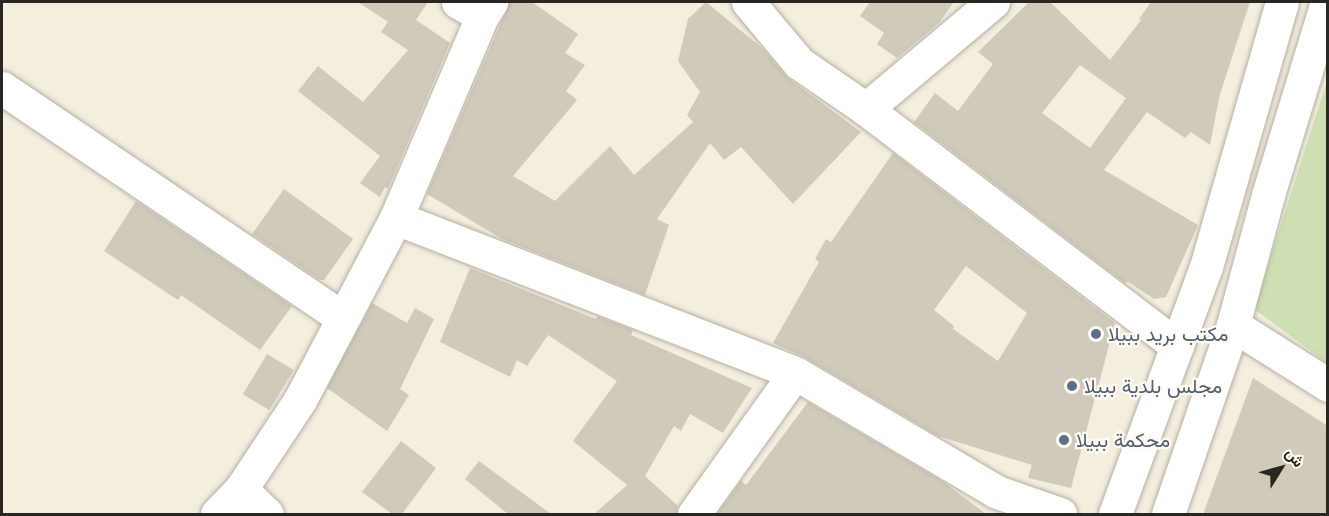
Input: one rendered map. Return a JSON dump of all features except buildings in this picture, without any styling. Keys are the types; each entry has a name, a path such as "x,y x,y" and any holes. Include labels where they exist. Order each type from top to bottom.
{"street":[{"path":"748,2 799,63 866,109 1177,346"},
{"path":"866,109 993,2"},
{"path":"1114,514 1206,267 1282,2"},
{"path":"1168,514 1233,325 1268,195 1327,2"},
{"path":"217,514 241,489 300,400 396,218 477,6"},
{"path":"2,88 343,318"},
{"path":"396,218 795,373 997,492 1060,514"},
{"path":"1233,325 1328,385"},
{"path":"694,514 795,373"},
{"path":"241,489 267,514"}],"green space":[{"path":"1327,81 1327,363 1254,309"}],"place":[{"name":"مكتب بريد ببيلا","path":"1096,334"},
{"name":"مجلس بلدية ببيلا","path":"1072,386"},
{"name":"محكمة ببيلا","path":"1064,440"}]}
